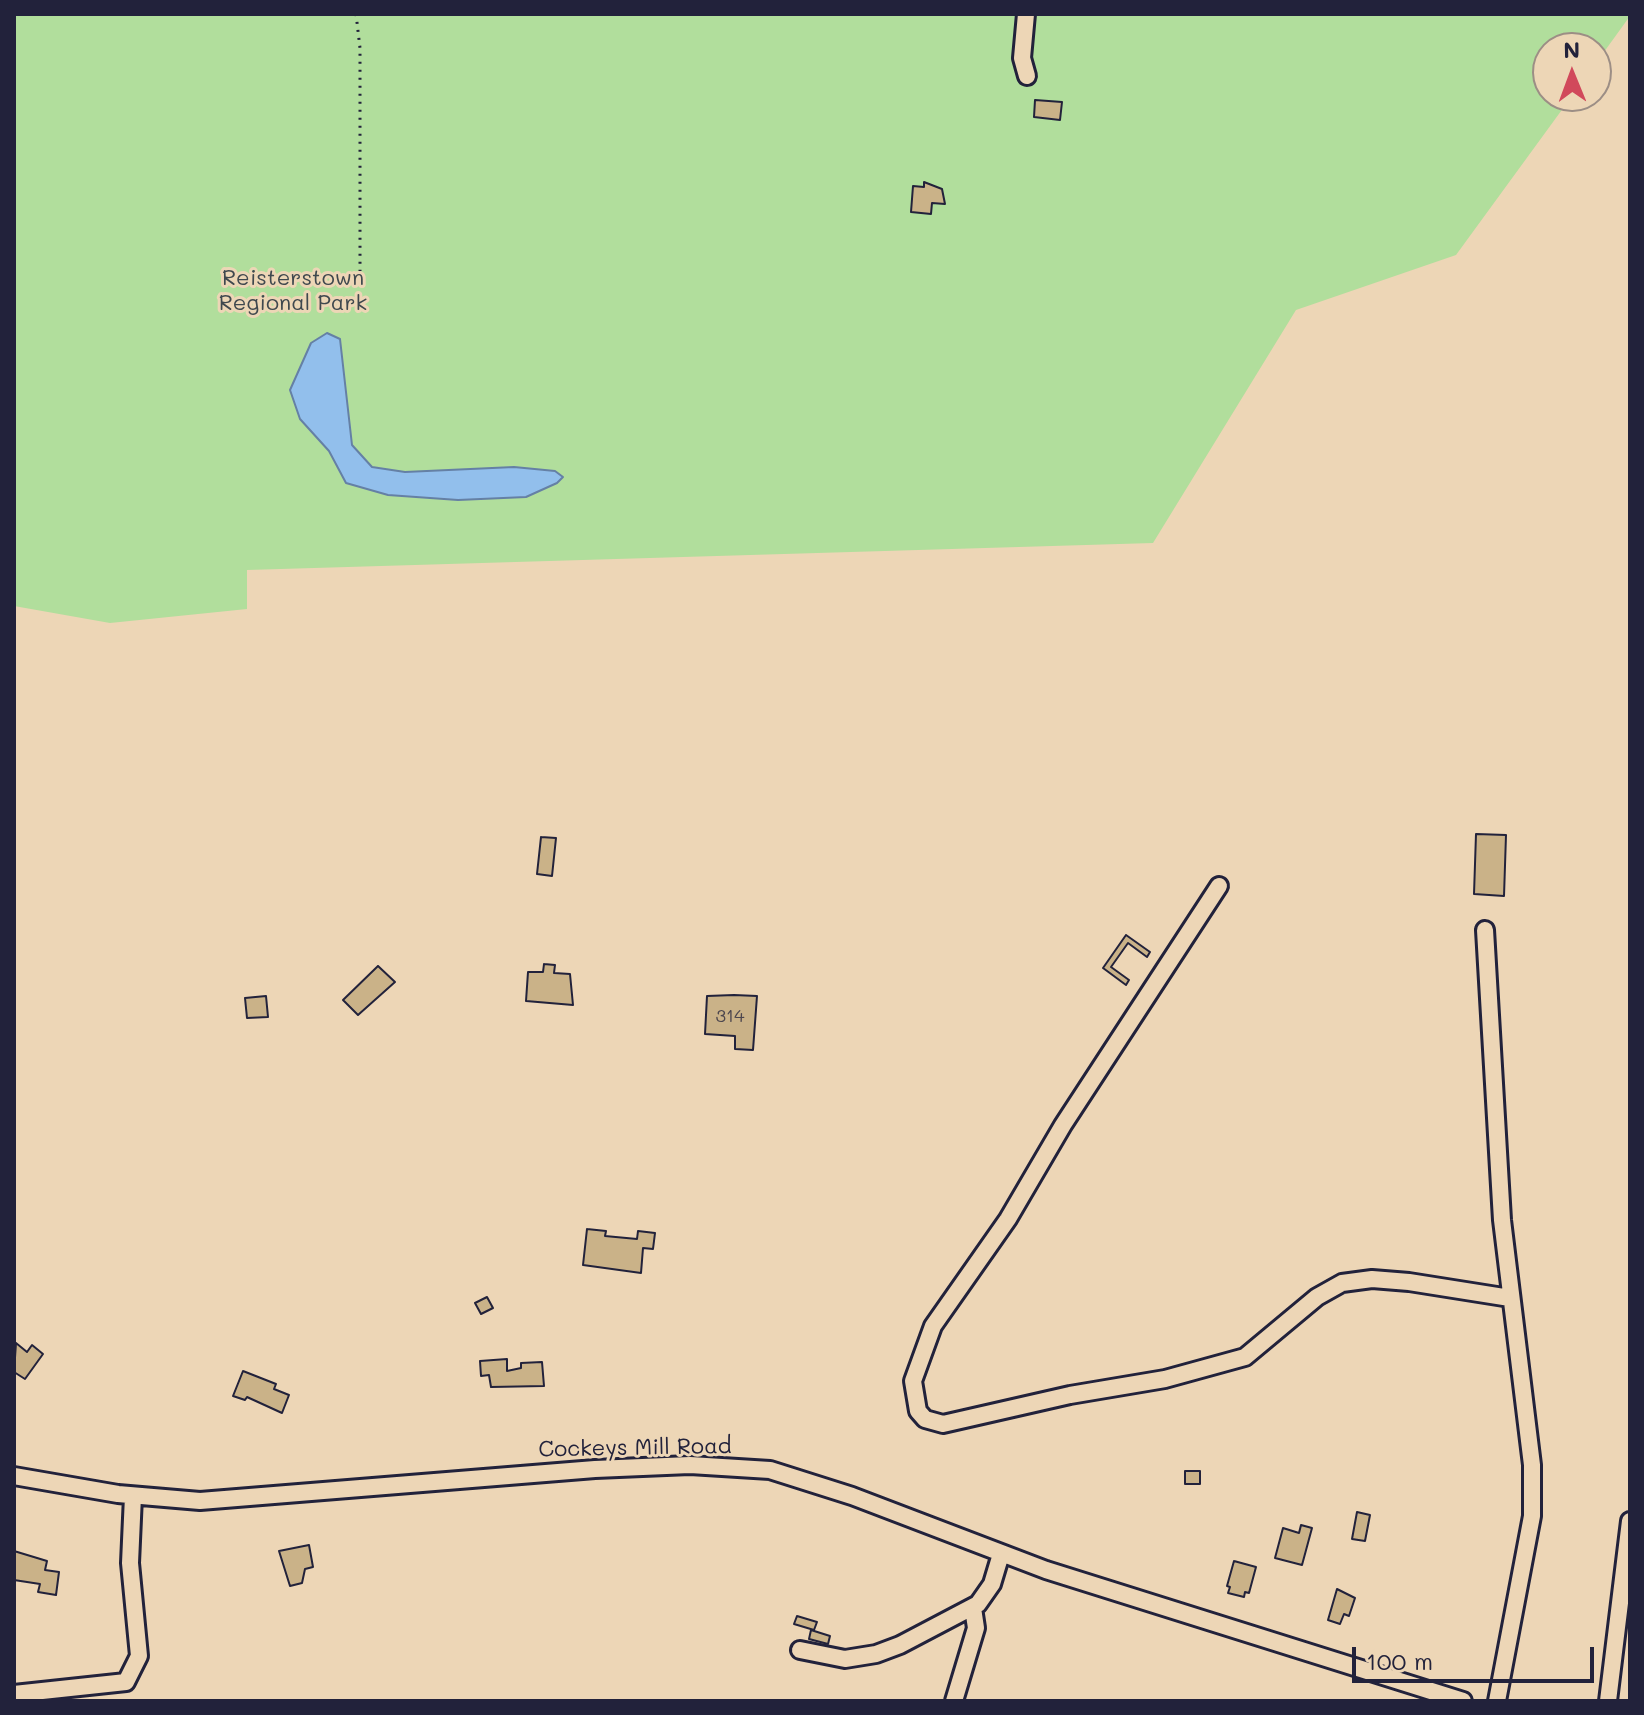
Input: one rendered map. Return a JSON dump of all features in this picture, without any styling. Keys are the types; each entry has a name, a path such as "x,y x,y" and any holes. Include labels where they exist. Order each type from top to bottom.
{"street":[{"path":"1026,14 1022,58 1027,76"},
{"path":"1219,886 1063,1125 1008,1219 933,1326 913,1381 918,1411 925,1419 943,1424 1070,1395 1165,1379 1245,1357 1317,1297 1342,1283 1372,1279 1409,1282 1510,1298"},
{"path":"1485,930 1510,1298 1532,1465 1532,1516 1497,1701"},
{"name":"Cockeys Mill Road","path":"14,1476 133,1496 200,1501 509,1473 730,1465 805,1479 1001,1554 1463,1701"},
{"path":"14,1694 126,1682 139,1656 130,1563 133,1496"},
{"path":"1608,1701 1630,1521"},
{"path":"800,1650 835,1660 876,1654 973,1608 992,1584 1001,1554"},
{"path":"954,1701 976,1628 973,1608"}],"path":[{"path":"356,14 360,48 360,271"}],"green space":[{"name":"Reisterstown Regional Park","path":"14,14 1630,14 1612,41 1612,32 1532,32 1532,112 1560,112 1456,255 1296,310 1153,543 247,570 247,609 110,623 14,606"}],"water":[{"path":"327,333 340,339 352,445 372,467 405,472 514,467 555,471 563,477 557,483 526,497 458,500 388,495 346,483 329,451 300,419 290,390 311,343"}],"building":[{"path":"1035,100 1062,102 1060,120 1034,117"},
{"path":"924,182 942,189 945,204 932,203 931,214 911,212 913,186 924,187"},
{"path":"1476,834 1506,835 1504,896 1474,894"},
{"path":"541,837 556,838 552,876 537,874"},
{"path":"1126,935 1150,952 1147,957 1128,943 1111,967 1129,980 1126,985 1103,968"},
{"path":"544,964 555,965 554,973 570,974 573,1005 526,1001 528,972 543,972"},
{"path":"378,966 395,982 358,1015 343,1000"},
{"path":"266,996 268,1017 247,1018 245,998"},
{"path":"707,996 757,996 753,1050 735,1049 735,1036 705,1034"},
{"path":"587,1229 606,1231 605,1236 637,1239 638,1231 655,1233 653,1249 643,1248 641,1273 583,1265"},
{"path":"487,1297 493,1308 481,1314 475,1303"},
{"path":"16,1343 27,1352 32,1345 43,1354 25,1379 14,1372"},
{"path":"507,1359 507,1371 521,1368 521,1363 542,1362 544,1386 491,1387 489,1375 481,1376 480,1361"},
{"path":"243,1371 276,1384 274,1389 289,1395 282,1413 247,1397 245,1400 233,1396"},
{"path":"1185,1471 1200,1471 1200,1484 1185,1484"},
{"path":"1357,1512 1370,1515 1365,1541 1352,1539"},
{"path":"1301,1525 1312,1528 1302,1565 1275,1558 1283,1528 1299,1533"},
{"path":"309,1545 313,1567 305,1569 302,1583 290,1586 279,1551"},
{"path":"14,1551 47,1561 45,1570 59,1572 56,1595 38,1592 40,1584 14,1580"},
{"path":"1234,1561 1256,1567 1249,1593 1245,1592 1244,1597 1228,1593"},
{"path":"1337,1589 1355,1598 1349,1616 1344,1614 1340,1624 1328,1620"},
{"path":"797,1616 817,1622 814,1630 794,1624"},
{"path":"811,1630 830,1636 828,1644 809,1639"}]}
